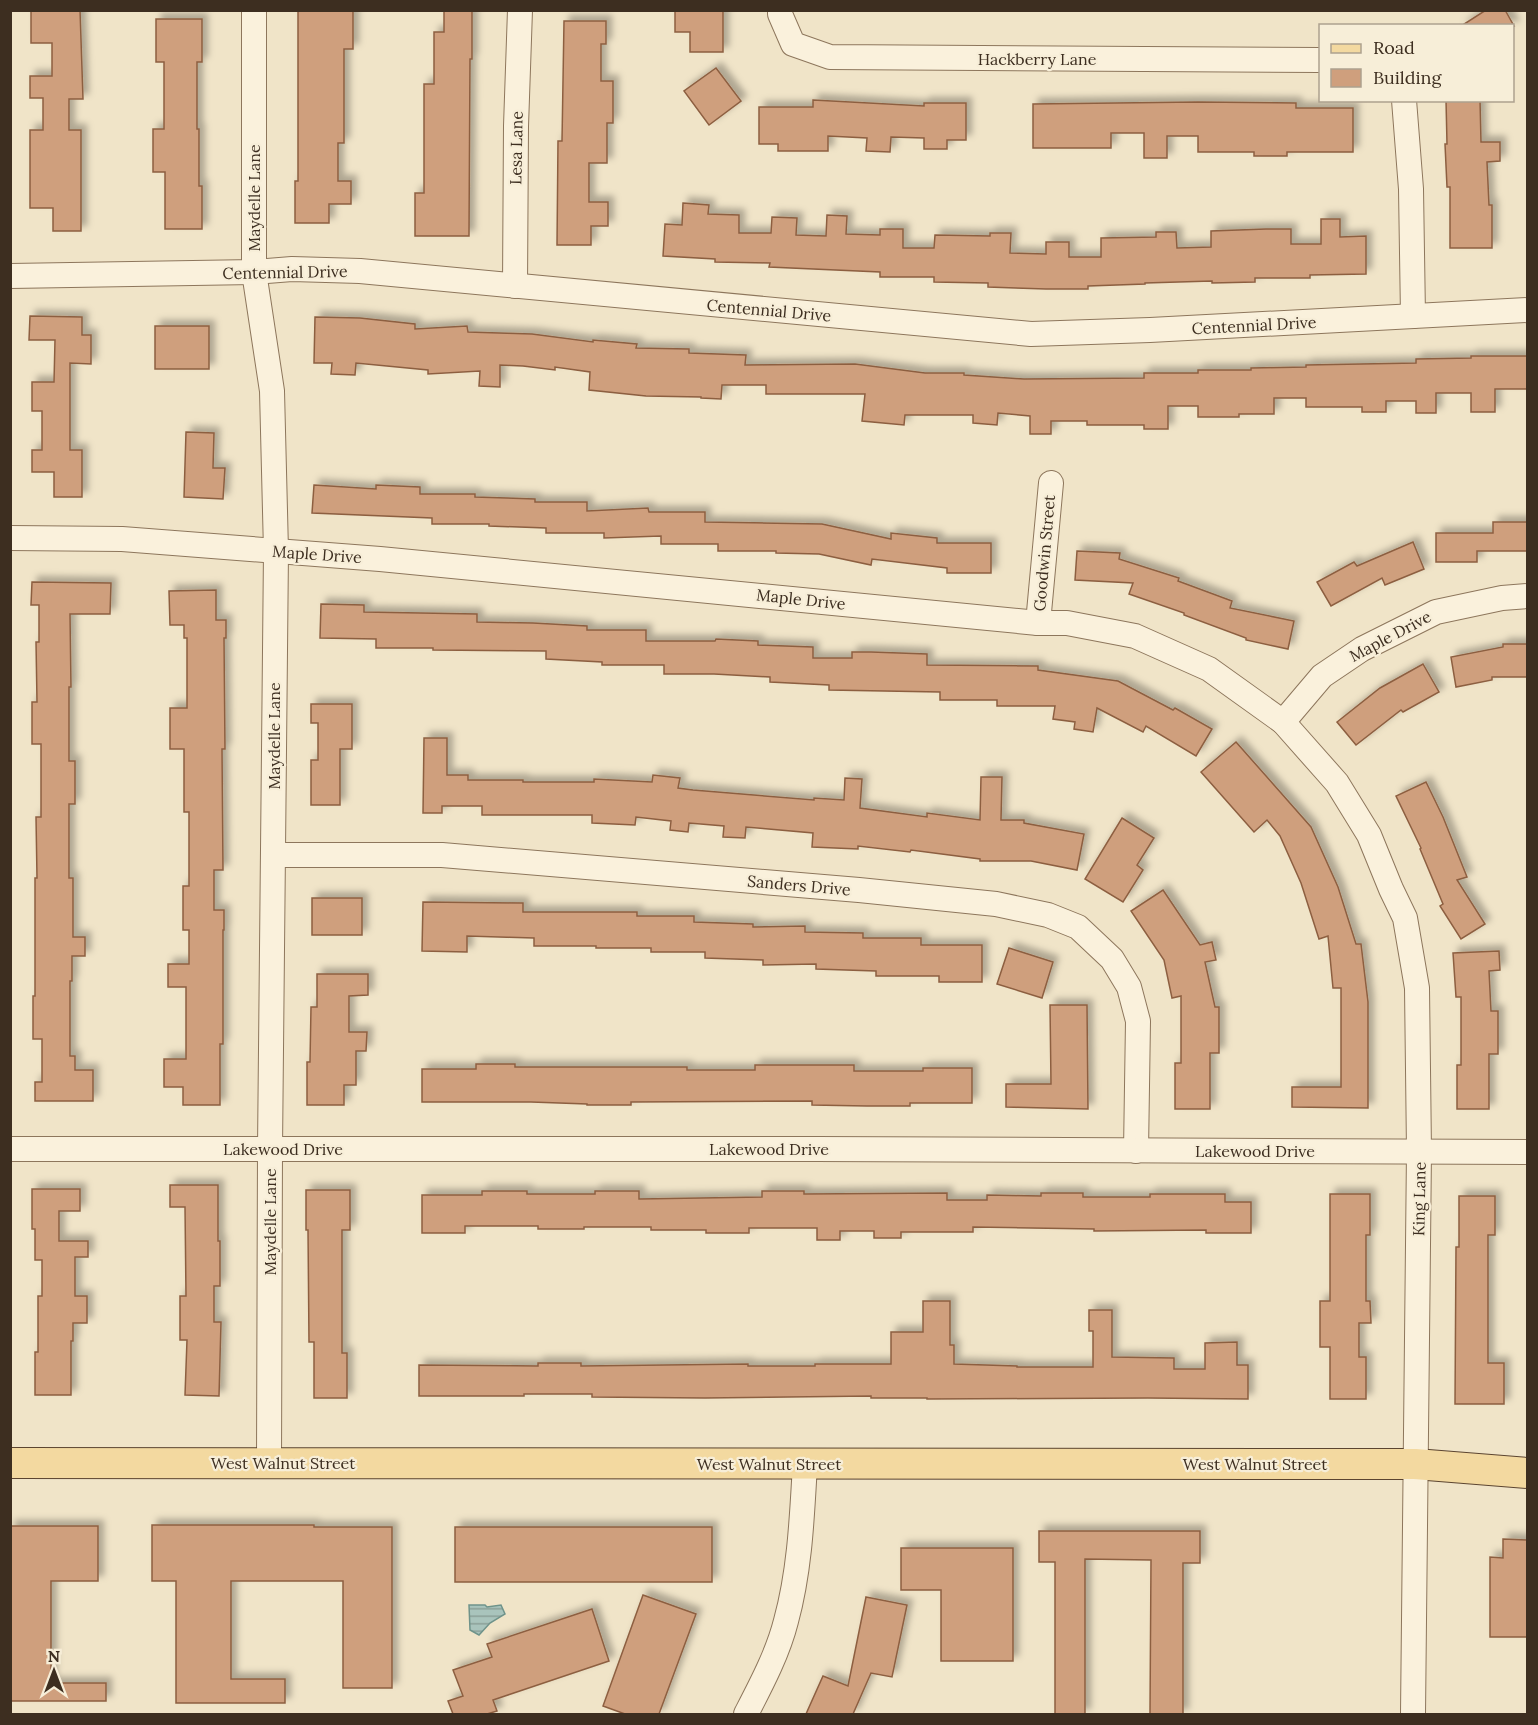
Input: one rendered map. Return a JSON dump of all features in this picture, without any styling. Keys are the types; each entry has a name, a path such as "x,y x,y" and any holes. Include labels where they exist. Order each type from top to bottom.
{"main road":[{"name":"West Walnut Street","path":"10,1463 1415,1464 1527,1473"}],"street":[{"name":"Maydelle Lane","path":"254,10 254,272 272,391 276,551 269,1463"},
{"name":"Lesa Lane","path":"515,286 516,126 520,10"},
{"name":"Hackberry Lane","path":"780,10 793,44 830,57 1319,60"},
{"path":"1404,102 1411,189 1413,316"},
{"name":"Centennial Drive","path":"10,276 254,272 292,269 360,272 1031,334 1527,310"},
{"name":"Goodwin Street","path":"1038,622 1051,483"},
{"name":"Maple Drive","path":"10,538 122,539 380,559 1067,623 1135,636 1209,669 1282,722 1322,676 1362,649 1436,612 1502,598 1527,597"},
{"name":"King Lane","path":"1282,722 1337,783 1369,835 1405,918 1417,988 1419,1151 1413,1714"},
{"name":"Sanders Drive","path":"273,855 442,855 859,890 996,904 1048,915 1078,927 1112,959 1129,987 1138,1021 1136,1150"},
{"name":"Lakewood Drive","path":"10,1149 1527,1152"},
{"path":"746,1714 776,1652 786,1621 795,1575 805,1464"}],"water":[{"path":"469,1605 487,1607 501,1605 505,1614 490,1623 479,1635 470,1630"}],"building":[{"path":"31,10 80,10 83,99 69,99 69,130 81,130 81,231 53,231 53,208 30,208 30,130 43,130 43,98 30,98 30,76 52,76 52,43 31,43"},
{"path":"298,10 353,10 353,49 344,49 344,143 338,143 338,181 351,181 351,204 329,204 329,223 295,223 295,181 298,181"},
{"path":"444,10 472,10 469,236 415,236 415,193 424,193 424,84 434,84 434,32 444,32"},
{"path":"675,10 723,10 723,52 690,52 690,32 675,32"},
{"path":"1486,10 1505,10 1513,24 1464,24"},
{"path":"156,19 202,19 202,62 197,62 197,129 199,129 199,186 202,186 202,229 165,229 165,172 153,172 153,129 164,129 164,62 156,62"},
{"path":"564,21 606,21 606,44 601,44 601,81 613,81 613,123 607,123 607,163 589,163 589,202 608,202 608,226 591,226 591,245 557,245 558,141 562,141"},
{"path":"716,68 741,101 709,125 684,91"},
{"path":"813,100 924,106 924,103 966,103 966,140 947,140 947,149 924,149 924,138 891,137 890,152 866,151 867,138 828,136 828,151 778,151 778,144 759,144 759,107 813,107"},
{"path":"1446,102 1480,102 1481,142 1500,142 1500,161 1487,162 1489,205 1492,205 1492,248 1450,248 1450,187 1447,187 1445,144 1447,144"},
{"path":"1296,103 1296,108 1353,108 1353,152 1287,152 1287,156 1254,156 1254,152 1198,152 1198,136 1167,136 1167,158 1144,158 1144,133 1111,133 1111,148 1033,148 1033,104"},
{"path":"683,203 709,205 708,214 739,215 739,233 771,233 772,217 797,218 796,235 826,236 827,215 847,216 846,234 880,235 880,229 903,229 903,248 934,248 935,235 990,236 990,233 1011,233 1010,253 1046,254 1046,242 1069,242 1069,257 1101,257 1101,238 1156,237 1156,232 1176,232 1177,248 1211,247 1211,231 1266,229 1291,229 1291,244 1321,244 1321,219 1340,219 1340,237 1366,236 1366,274 1310,275 1310,278 1255,278 1255,282 1145,283 1088,286 1088,289 1046,289 988,287 988,283 934,282 934,277 880,277 880,272 769,267 770,263 715,262 715,259 663,256 665,224 682,225"},
{"path":"30,316 82,317 82,335 91,335 91,364 70,363 70,450 82,450 82,497 54,497 54,472 32,472 32,450 42,450 42,411 32,411 32,382 54,382 55,340 29,340"},
{"path":"315,317 360,318 415,324 415,329 467,326 468,332 532,334 593,342 593,340 637,344 636,348 689,349 689,353 746,355 745,365 855,364 925,373 964,373 964,375 1024,379 1144,378 1144,373 1198,373 1198,370 1251,370 1251,368 1306,367 1306,365 1416,363 1416,359 1471,358 1471,356 1527,356 1527,389 1495,389 1495,412 1471,412 1471,393 1436,393 1436,413 1416,413 1416,401 1386,401 1386,412 1362,412 1362,407 1306,407 1306,398 1274,398 1274,414 1198,417 1198,406 1168,406 1168,429 1144,429 1144,425 1087,425 1087,421 1051,421 1051,434 1030,434 1030,416 998,413 997,425 973,423 973,415 905,415 904,425 862,421 865,394 766,394 766,385 722,385 721,399 646,396 589,390 590,372 555,367 555,370 500,365 500,387 479,386 480,371 428,374 428,370 356,363 355,375 331,374 332,363 314,363"},
{"path":"155,326 209,326 209,369 155,369"},
{"path":"186,432 214,433 213,468 225,468 223,499 184,497"},
{"path":"314,485 376,489 376,485 420,487 420,494 475,494 475,497 535,499 535,502 587,502 587,511 648,508 649,512 705,512 705,522 822,524 891,539 891,533 937,538 937,543 991,543 991,573 947,573 947,568 872,559 871,565 819,554 718,551 718,544 661,544 661,536 604,538 604,533 546,533 546,528 489,526 489,524 432,524 432,518 312,513"},
{"path":"1493,522 1527,522 1527,551 1477,551 1477,562 1436,562 1436,533 1493,533"},
{"path":"1413,542 1424,569 1385,585 1382,578 1331,606 1317,582 1354,562 1357,566"},
{"path":"1077,551 1120,553 1119,559 1179,578 1178,581 1232,601 1230,608 1294,621 1288,649 1246,640 1246,638 1184,615 1184,613 1129,594 1133,583 1075,580"},
{"path":"32,582 111,583 110,614 70,614 69,761 75,761 75,804 69,804 69,878 73,878 73,937 85,937 85,956 72,956 70,1056 75,1056 75,1070 93,1070 93,1101 35,1101 35,1082 42,1082 42,1039 33,1039 35,878 37,878 36,817 41,817 41,744 32,744 32,702 37,702 36,642 39,642 39,605 31,605"},
{"path":"216,590 216,620 226,620 226,638 224,638 225,749 222,749 223,870 214,870 214,910 224,910 220,1105 183,1105 183,1087 164,1087 164,1059 186,1059 186,987 168,987 168,964 189,964 189,930 183,930 183,886 189,886 189,812 184,812 184,749 170,749 170,708 187,708 187,638 184,638 184,625 170,625 169,591"},
{"path":"321,604 364,605 364,612 477,614 477,622 587,626 587,630 646,630 646,641 715,641 716,639 758,641 758,645 813,647 813,658 852,658 852,652 871,652 927,654 927,665 1038,666 1038,670 1118,681 1173,710 1175,708 1212,729 1196,756 1146,726 1143,732 1097,708 1093,732 1074,729 1075,722 1053,719 1055,706 997,706 997,700 940,700 940,692 829,690 829,685 770,682 770,677 664,674 664,665 602,665 602,662 546,659 546,651 376,648 376,639 320,638"},
{"path":"1503,644 1527,644 1527,677 1492,677 1492,680 1456,687 1451,657 1503,647"},
{"path":"1423,664 1439,692 1403,712 1401,710 1356,745 1337,722 1380,688"},
{"path":"311,704 352,704 352,749 340,749 340,805 311,805 311,760 318,760 318,723 311,723"},
{"path":"424,738 447,738 447,775 468,775 468,780 594,782 594,779 652,782 653,775 680,778 678,788 693,790 814,800 814,798 844,800 845,778 862,779 860,808 927,817 927,813 980,820 981,777 1002,777 1001,820 1024,820 1024,823 1084,834 1077,870 1031,861 980,861 980,859 911,850 910,852 858,846 858,849 812,847 813,833 746,827 745,838 723,837 724,826 689,823 688,832 670,830 671,821 636,817 635,825 592,823 592,815 482,815 482,806 442,806 442,813 423,813"},
{"path":"1236,742 1311,827 1338,887 1356,944 1361,944 1368,1002 1368,1108 1292,1107 1292,1087 1341,1087 1341,988 1333,988 1328,936 1319,939 1301,883 1280,836 1267,820 1254,832 1201,772"},
{"path":"1426,782 1467,877 1457,880 1485,924 1461,939 1440,906 1443,904 1421,848 1396,796"},
{"path":"1122,818 1154,838 1137,865 1143,870 1123,902 1085,879"},
{"path":"1163,890 1200,945 1212,942 1216,960 1205,962 1215,1007 1219,1007 1219,1053 1210,1053 1210,1109 1175,1109 1175,1063 1181,1063 1181,996 1172,998 1164,960 1131,911"},
{"path":"312,898 362,898 362,935 312,935"},
{"path":"423,902 523,903 523,912 637,912 637,916 694,916 694,922 753,924 753,927 805,926 805,932 863,933 863,938 921,938 921,945 982,945 982,982 939,982 939,976 876,976 876,971 816,969 816,964 763,965 763,960 705,958 705,952 651,952 651,948 596,948 596,946 534,946 534,938 467,936 467,952 422,951"},
{"path":"1009,948 1053,962 1042,998 997,984"},
{"path":"1499,951 1500,970 1489,971 1491,1011 1498,1011 1498,1054 1489,1054 1489,1109 1457,1109 1457,1065 1461,1065 1461,997 1456,997 1453,953"},
{"path":"317,974 368,974 368,995 349,996 349,1032 367,1032 366,1051 356,1051 356,1085 344,1085 344,1105 307,1105 311,1007 317,1007"},
{"path":"1050,1005 1087,1005 1088,1109 1006,1107 1006,1084 1051,1084"},
{"path":"476,1064 515,1064 515,1067 687,1067 687,1070 755,1070 755,1065 854,1065 854,1071 972,1068 972,1103 867,1106 812,1105 812,1101 631,1102 631,1105 422,1102 422,1069 476,1069"},
{"path":"170,1185 218,1185 220,1286 214,1286 214,1322 221,1322 219,1396 185,1395 187,1340 180,1340 180,1296 186,1296 185,1207 170,1207"},
{"path":"32,1189 80,1189 80,1211 59,1211 59,1241 88,1241 88,1257 75,1257 75,1296 87,1296 87,1323 73,1323 71,1395 35,1395 35,1352 38,1352 38,1296 42,1296 42,1260 35,1260"},
{"path":"306,1190 350,1190 350,1230 342,1230 342,1353 347,1353 347,1398 314,1398 314,1342 309,1342"},
{"path":"482,1191 527,1191 527,1194 595,1194 595,1191 639,1191 639,1199 762,1197 762,1191 804,1191 804,1194 947,1193 947,1200 987,1200 987,1195 1041,1196 1041,1193 1083,1193 1083,1197 1225,1194 1225,1202 1251,1202 1251,1233 1206,1233 1206,1230 1094,1231 1094,1229 973,1227 973,1232 901,1232 901,1238 874,1238 874,1231 840,1231 840,1240 817,1240 817,1228 749,1228 749,1233 706,1233 706,1230 651,1230 651,1227 538,1229 538,1226 465,1226 465,1233 422,1233 422,1195 482,1195"},
{"path":"1330,1194 1370,1194 1370,1235 1366,1235 1366,1301 1370,1301 1371,1323 1359,1323 1359,1357 1366,1357 1366,1399 1330,1399 1330,1347 1320,1347 1320,1301 1330,1301"},
{"path":"1459,1196 1495,1196 1495,1235 1488,1235 1488,1363 1504,1363 1504,1404 1455,1404 1456,1247 1459,1247"},
{"path":"923,1301 950,1301 950,1345 954,1345 954,1364 1093,1367 1093,1331 1089,1331 1089,1310 1112,1310 1112,1357 1174,1358 1174,1369 1205,1369 1205,1343 1237,1342 1237,1365 1248,1365 1248,1399 927,1399 871,1398 871,1396 705,1398 592,1397 592,1394 419,1396 419,1365 538,1366 538,1363 581,1363 581,1366 748,1364 748,1366 815,1366 815,1364 891,1364 891,1332 923,1332"},
{"path":"152,1525 392,1527 392,1688 343,1688 343,1581 231,1581 231,1679 285,1679 285,1703 176,1703 176,1581 152,1581"},
{"path":"10,1526 98,1526 98,1581 51,1581 51,1683 106,1683 106,1701 10,1701"},
{"path":"455,1527 712,1527 712,1582 455,1582"},
{"path":"1039,1531 1200,1531 1200,1563 1183,1563 1183,1714 1150,1714 1151,1560 1085,1559 1085,1714 1055,1714 1055,1562 1039,1562"},
{"path":"1503,1539 1527,1540 1527,1637 1490,1637 1490,1557 1503,1558"},
{"path":"901,1548 1013,1548 1013,1661 941,1661 941,1590 901,1590"},
{"path":"643,1595 696,1614 659,1714 625,1714 603,1706"},
{"path":"866,1597 907,1605 892,1677 871,1673 853,1714 806,1714 823,1676 848,1686"},
{"path":"592,1609 609,1661 493,1700 497,1711 487,1714 453,1714 448,1701 463,1696 453,1670 492,1657 487,1644"}]}
